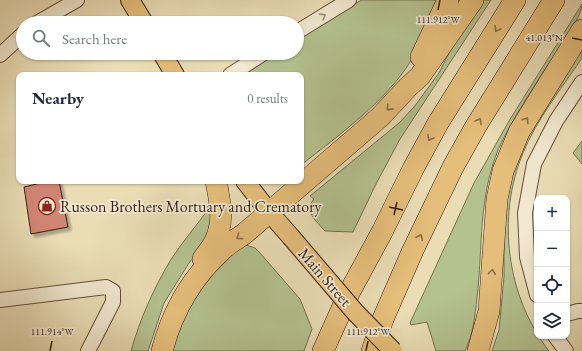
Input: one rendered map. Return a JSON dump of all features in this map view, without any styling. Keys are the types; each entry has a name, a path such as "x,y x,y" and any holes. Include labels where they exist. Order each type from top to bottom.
{"highway":[{"path":"408,87 448,0"},
{"path":"304,182 380,117 420,76 473,0"},
{"path":"323,351 349,293 438,122 515,0"},
{"path":"372,351 383,319 413,250 453,167 480,120 554,0"},
{"path":"478,351 489,311 497,199 503,171 519,132 582,30"},
{"path":"190,287 190,279 214,243 220,227 222,218 216,184"},
{"path":"162,351 171,321 185,294 205,268 224,248 244,234 302,184"},
{"path":"337,351 368,264 382,232"},
{"path":"382,351 396,308 404,272"}],"main road":[{"path":"130,0 140,16"},
{"path":"166,60 173,72"},
{"path":"247,184 269,212"},
{"name":"Main Street","path":"269,212 355,312 393,351"}],"street":[{"path":"49,16 77,0"},
{"path":"304,28 349,0"},
{"path":"0,55 16,40"},
{"path":"235,72 253,60"},
{"path":"534,284 527,258 525,213 534,164 556,121 582,82"},
{"path":"0,300 106,287 114,291 113,302 88,351"},
{"path":"570,313 582,311"},
{"path":"557,339 566,351"}],"green space":[{"path":"362,0 436,0 416,51 407,67 395,83 348,128 304,163 304,72 246,72 264,60 304,60 304,34 335,14"},
{"path":"481,0 491,0 400,139 353,232 325,231 311,214 309,206 314,199 310,196 399,123 414,107 439,73 452,47"},
{"path":"582,4 581,10 573,27 520,108 499,148 492,166 484,204 479,279 472,332 468,345 465,351 436,351 427,322 411,325 410,323 474,183 509,121"},
{"path":"582,47 582,58 535,128 523,153 515,178 510,204 508,230 510,256 515,282 523,306 534,328 534,339 541,339 549,351 492,351 499,330 504,277 504,217 511,177 527,136"},
{"path":"582,141 582,164 573,153"},
{"path":"210,207 214,223 202,246 189,263 164,303 148,351 131,351 143,316 170,261"},
{"path":"246,245 255,248 260,253 300,299 312,329 304,351 171,351 180,326 200,289 235,247"}],"building":[{"path":"36,184 60,184 68,227 31,234 24,187"}],"place":[{"name":"Russon Brothers Mortuary and Crematory","path":"47,206"}]}
